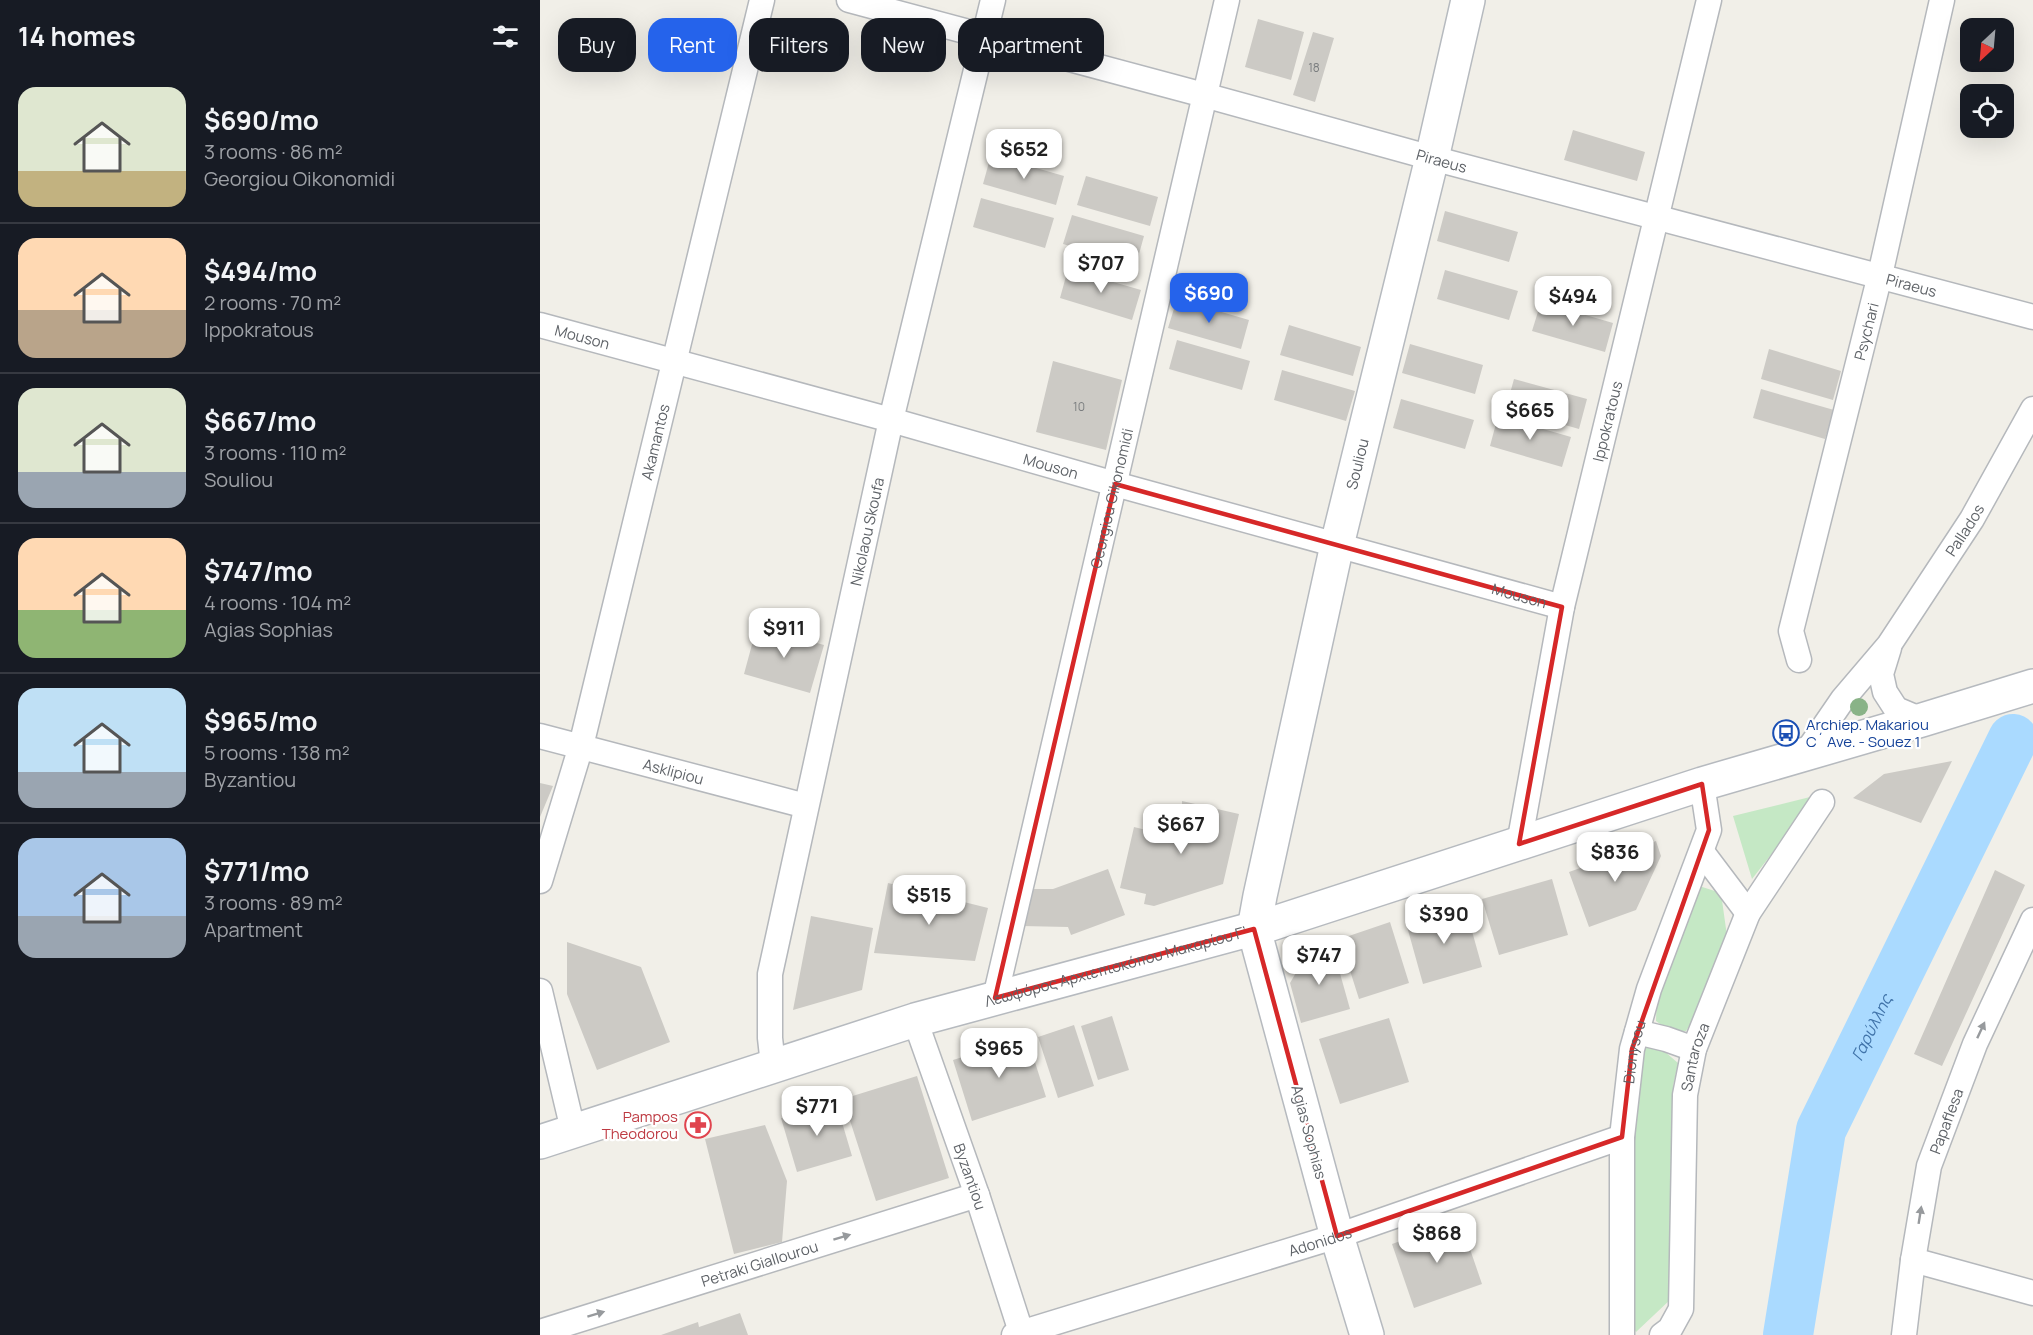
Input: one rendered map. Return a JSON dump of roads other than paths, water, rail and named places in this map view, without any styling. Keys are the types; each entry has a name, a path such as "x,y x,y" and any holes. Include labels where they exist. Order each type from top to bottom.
{"main road":[{"name":"Souliou","path":"1254,929 1336,545 1432,158 1468,0"},
{"name":"Λεωφόρος Αρχιεπισκόπου Μακαρίου Γ’","path":"540,1142 915,1020 1254,929 1702,783 2033,686"},
{"name":"Agias Sophias","path":"1254,929 1337,1236 1367,1335"}],"street":[{"name":"Akamantos","path":"540,881 581,746 762,0"},
{"name":"Piraeus","path":"849,0 958,28"},
{"name":"Nikolaou Skoufa","path":"989,18 993,0"},
{"name":"Georgiou Oikonomidi","path":"995,998 1227,0"},
{"name":"Ippokratous","path":"1520,844 1562,607 1708,0"},
{"name":"Psychari","path":"1798,660 1791,631 1880,275 1942,0"},
{"name":"Piraeus","path":"1104,67 1432,158 2022,314"},
{"name":"Nikolaou Skoufa","path":"773,1065 770,1038 770,974 891,420 977,72"},
{"name":"Mouson","path":"540,325 1562,607"},
{"name":"Pallados","path":"1806,753 1843,699 1890,645 1972,519 2033,409"},
{"name":"Pallados","path":"1890,645 1881,674 1885,692 1896,709 1922,720"},
{"name":"Asklipiou","path":"540,736 806,806"},
{"name":"Dionysou","path":"1622,1335 1622,1137 1632,1049 1649,988 1702,852 1708,830 1702,783"},
{"name":"Santaroza","path":"1662,1335 1670,1329 1681,1309 1685,1095 1694,1049 1748,913 1822,802"},
{"path":"1702,852 1748,913"},
{"name":"Papaflesa","path":"1904,1335 1913,1260 1929,1166 1975,1044 2033,920"},
{"path":"540,991 573,1130"},
{"name":"Byzantiou","path":"915,1020 977,1195 1019,1334"},
{"path":"1637,1032 1694,1049"},
{"name":"Adonidos","path":"1019,1334 1337,1236 1622,1137"},
{"name":"Petraki Giallourou","path":"540,1332 977,1195"},
{"path":"1913,1260 2033,1293"}],"waterway":[{"name":"Γαρύλλης","path":"1788,1335 1821,1130 2013,739"}],"place":[{"name":"Archiep. Makariou C´ Ave. - Souez 1","path":"1786,733"},
{"name":"Pampos Theodorou","path":"698,1125"}]}
